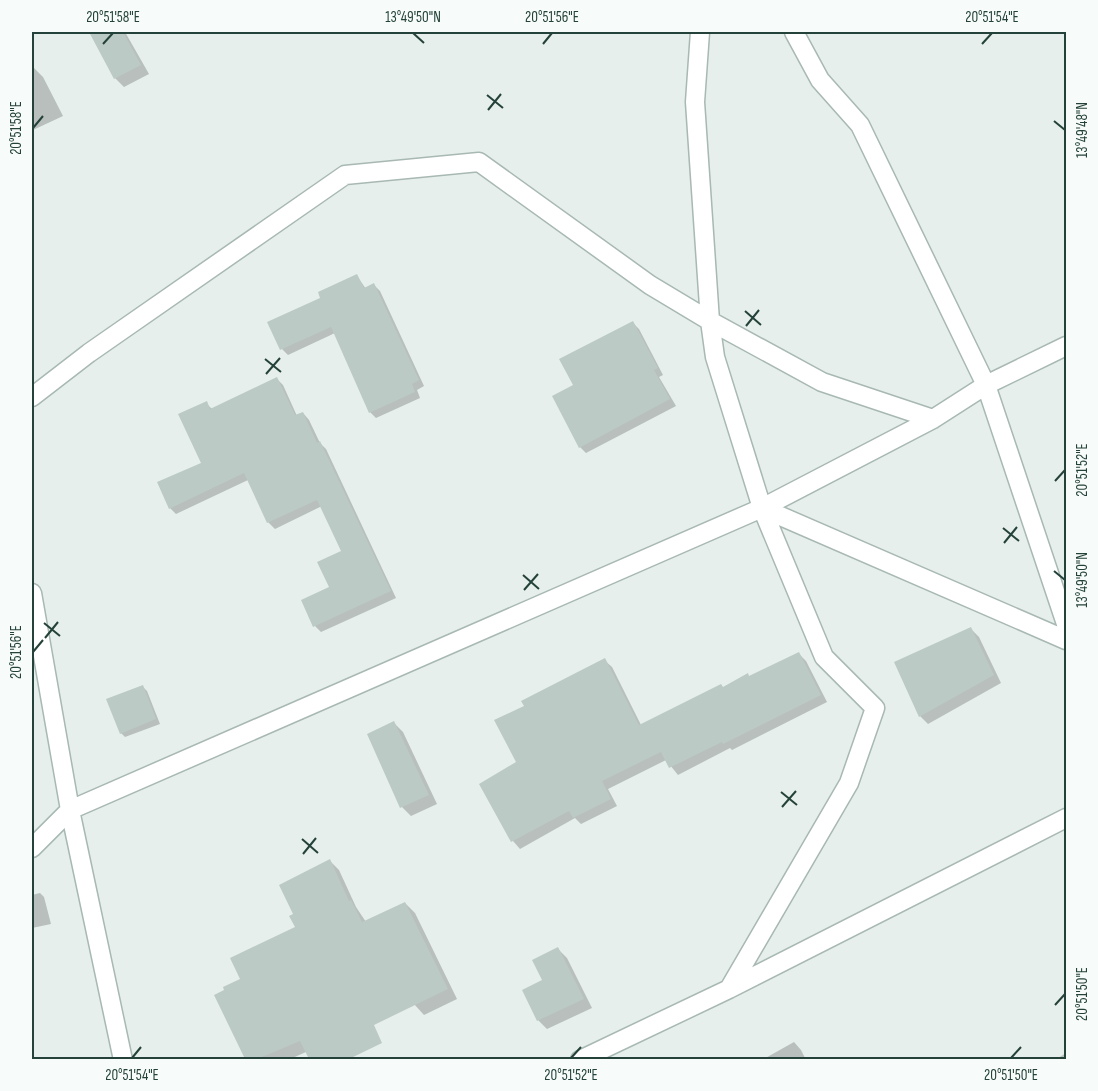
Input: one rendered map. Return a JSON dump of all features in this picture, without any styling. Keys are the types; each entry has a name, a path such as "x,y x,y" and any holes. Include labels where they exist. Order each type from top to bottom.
{"street":[{"path":"700,32 695,102 715,357 762,508 824,657 875,708 849,783 729,989"},
{"path":"794,32 820,80 860,125 986,384 1066,624"},
{"path":"32,397 89,353 345,175 479,162 650,285 711,321 822,382 933,419"},
{"path":"32,848 70,810 762,508 933,419 986,384 1066,346"},
{"path":"762,508 1066,640"},
{"path":"32,593 70,810 123,1059"},
{"path":"580,1059 729,989 1065,816"}],"building":[{"path":"89,32 123,32 141,65 114,79"},
{"path":"357,274 364,288 374,283 419,380 412,384 415,392 369,413 331,327 280,350 267,322 320,298 318,292"},
{"path":"633,321 658,368 654,370 670,399 579,448 552,396 573,385 559,359"},
{"path":"277,377 295,415 303,412 317,443 320,441 391,591 313,627 301,600 329,587 317,562 341,551 317,500 267,523 244,473 169,509 157,482 201,463 178,414 207,401 210,409"},
{"path":"971,627 994,675 919,717 894,662"},
{"path":"799,652 821,695 669,768 661,752 602,781 611,799 573,818 569,811 511,842 479,784 516,762 494,720 524,706 521,701 605,658 639,725 721,684 723,687 748,673 749,676"},
{"path":"143,685 156,719 120,734 106,699"},
{"path":"394,721 429,795 400,808 367,734"},
{"path":"330,859 349,901 351,900 362,922 405,902 448,989 374,1025 382,1043 349,1059 309,1059 300,1041 257,1059 245,1059 214,995 224,990 223,987 240,979 230,958 295,927 289,916 293,914 279,885"},
{"path":"558,947 584,999 537,1021 522,990 542,980 532,960"}]}
